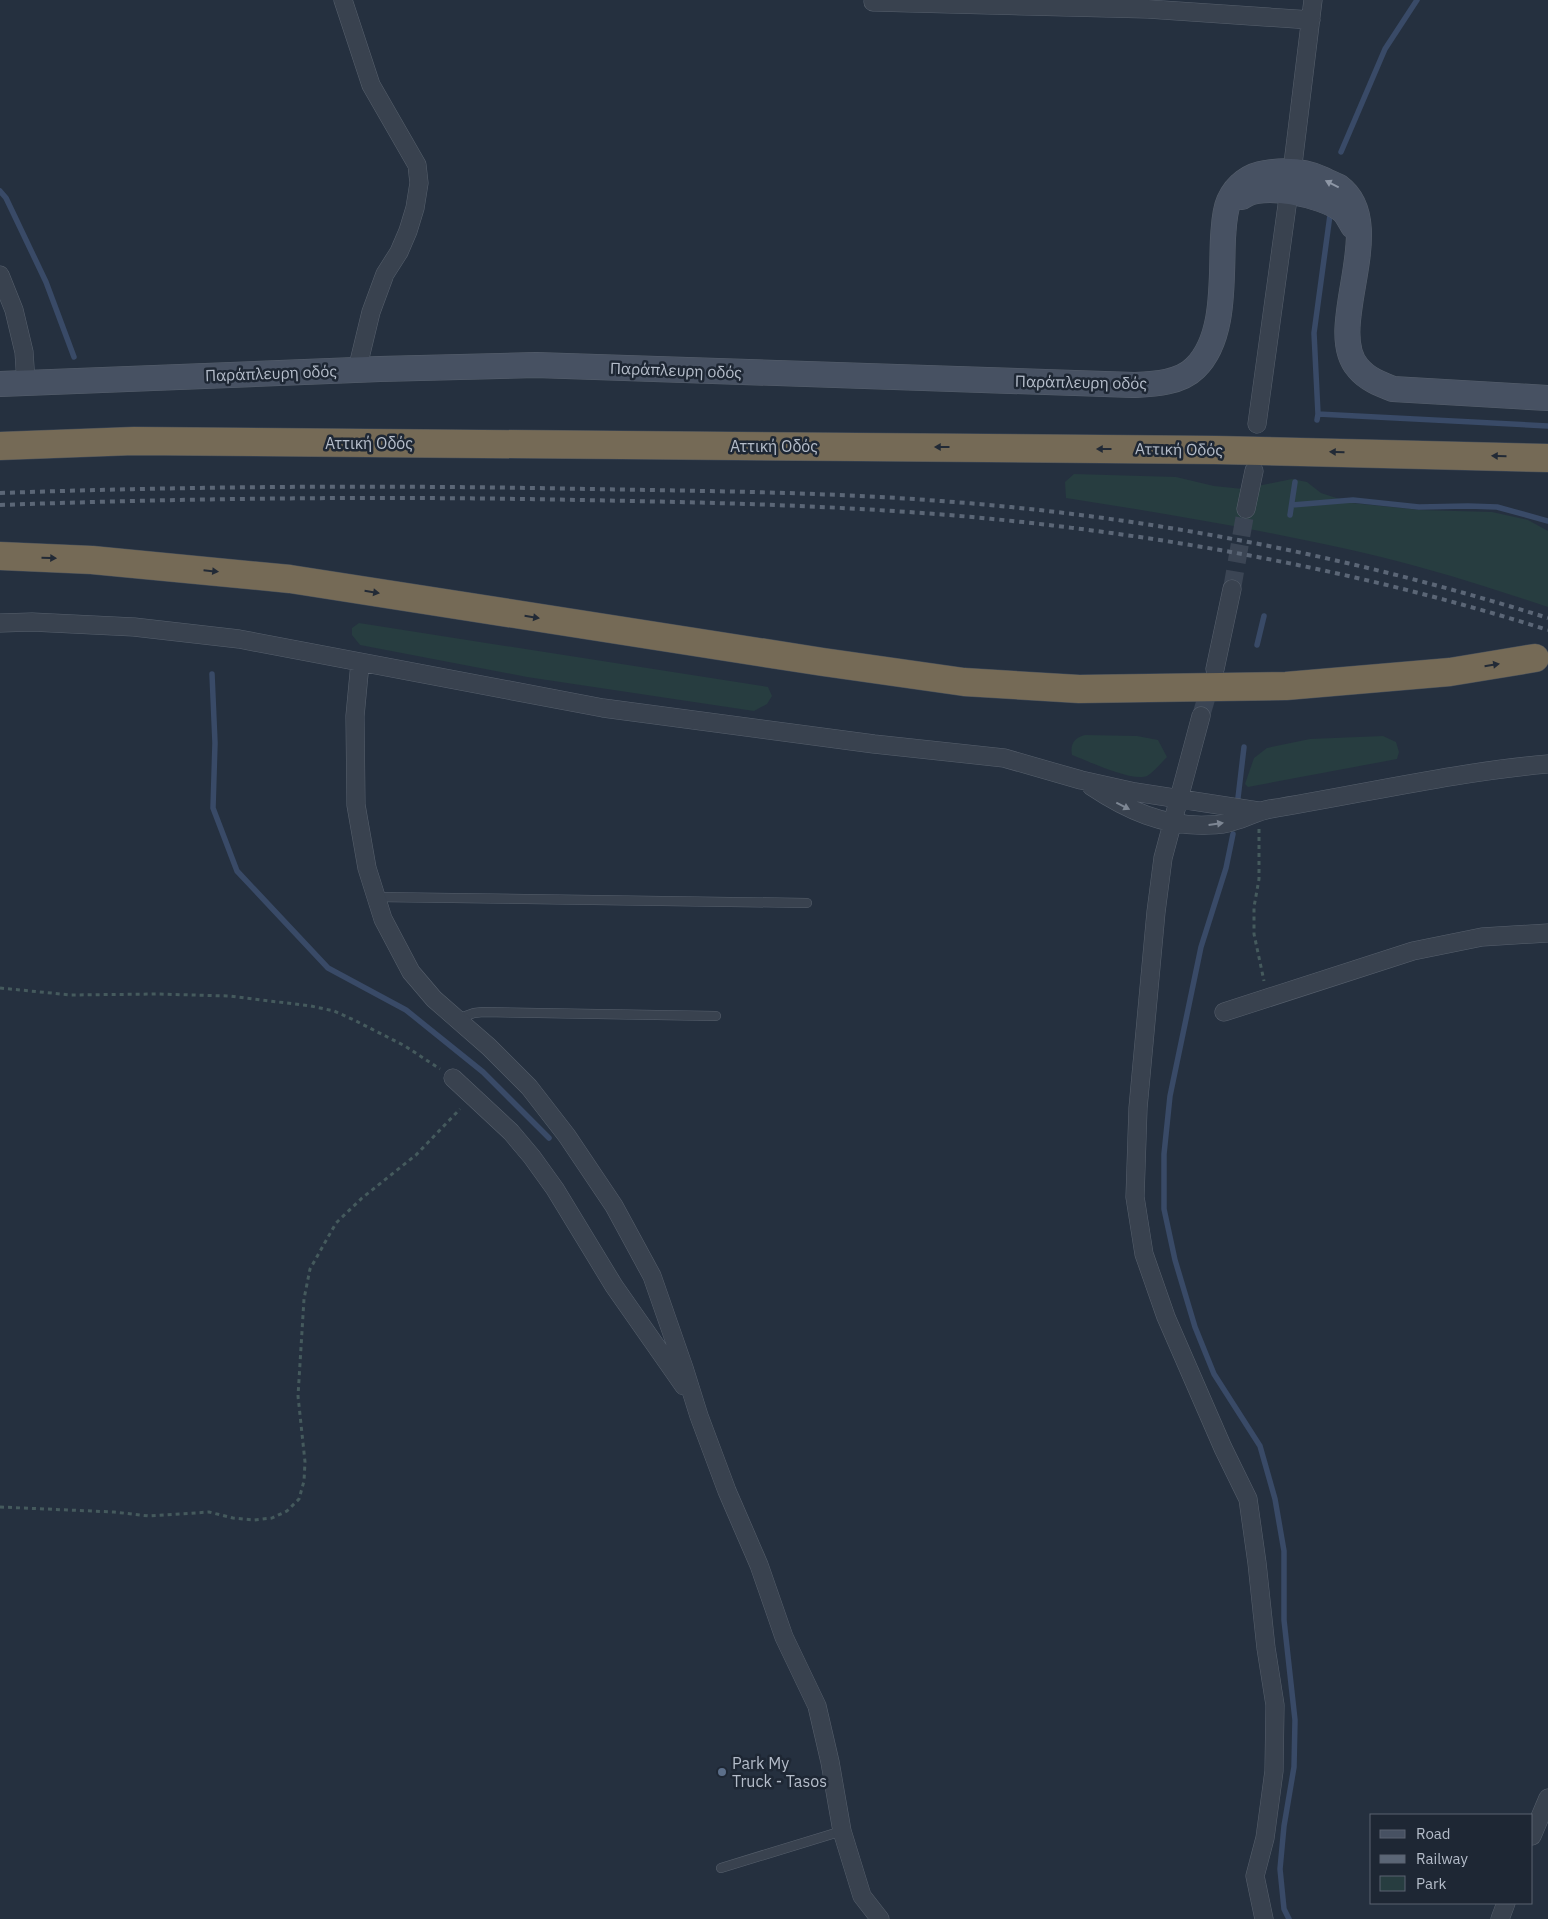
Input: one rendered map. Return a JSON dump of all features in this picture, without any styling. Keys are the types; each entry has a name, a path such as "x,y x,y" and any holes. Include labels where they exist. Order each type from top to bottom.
{"highway":[{"name":"Αττική Οδός","path":"0,446 163,441 1206,450 1548,458"},
{"path":"0,556 92,560 290,579 823,662 964,682 1070,689 1181,689 1286,686 1450,672 1535,658"}],"street":[{"path":"343,0 371,85 409,148 417,165 419,183 415,208 408,231 399,252 385,274 371,312 357,370"},
{"path":"1257,424 1313,0"},
{"path":"872,2 1148,9 1311,20"},
{"name":"Παράπλευρη οδός","path":"0,384 536,365 1134,385 1169,381 1194,369 1206,354 1214,339 1220,311 1224,221 1234,204 1247,193 1290,181 1343,210 1351,223 1358,240 1357,260 1347,323 1347,339 1350,356 1358,368 1373,381 1393,389 1548,398"},
{"path":"0,275 14,310 24,352 26,383"},
{"path":"1246,509 1254,471"},
{"path":"1215,669 1232,588"},
{"path":"0,622 134,626 239,639 603,708 874,744 1004,758 1081,780 1179,800 1258,811"},
{"path":"360,663 355,716 356,805 367,868 383,919 411,972 434,999 489,1047 529,1087 567,1136 614,1206 652,1276 726,1491 759,1566 784,1637 817,1706 830,1762 842,1831 862,1896 880,1919"},
{"path":"1201,716 1163,858 1156,912 1138,1108 1135,1197 1144,1254 1166,1316 1223,1448 1248,1499 1266,1648 1275,1705 1274,1771 1265,1838 1255,1876 1264,1919"},
{"path":"1081,780 1114,802 1138,814 1172,822 1207,825 1234,822 1258,811 1415,784 1548,764"},
{"path":"1224,1012 1413,951 1482,937 1548,933"},
{"path":"453,1078 512,1132 555,1189 614,1286 695,1403"},
{"path":"1533,1834 1548,1798"},
{"path":"1500,1919 1506,1904"}],"lane":[{"path":"376,897 807,902"},
{"path":"457,1019 483,1012 716,1016"},
{"path":"721,1868 842,1831"}],"path":[{"path":"1258,811 1259,879 1254,907 1254,934 1267,997"},
{"path":"0,988 71,995 157,994 229,996 312,1006 334,1011 405,1046 453,1078"},
{"path":"0,1507 114,1512 149,1516 209,1512 233,1518 254,1520 272,1518 287,1511 299,1499 304,1481 305,1462 298,1396 304,1299 310,1269 336,1223 362,1198 416,1155 455,1112 469,1103 478,1100"}],"green space":[{"path":"1074,474 1176,477 1214,486 1243,489 1292,479 1307,482 1321,493 1352,503 1420,510 1492,512 1528,520 1548,531 1548,607 1442,573 1339,547 1144,510 1066,498 1065,482"},
{"path":"359,623 768,687 772,696 767,704 754,711 527,677 360,645 352,635 352,628"},
{"path":"1085,735 1137,736 1158,740 1167,757 1147,776 1140,777 1121,774 1072,755 1074,742"},
{"path":"1383,736 1396,742 1399,752 1397,759 1248,787 1245,784 1254,758 1267,748 1310,739"}],"waterway":[{"path":"1341,152 1385,49 1417,0"},
{"path":"0,191 6,198 46,282 74,357"},
{"path":"1318,414 1314,333 1330,215"},
{"path":"1317,420 1318,414 1548,426"},
{"path":"1290,515 1295,482"},
{"path":"1292,505 1353,500 1419,507 1497,507 1548,521"},
{"path":"1257,645 1264,616"},
{"path":"212,674 215,743 213,808 237,871 328,968 406,1010 483,1072 549,1138"},
{"path":"1238,798 1244,747"},
{"path":"1233,834 1226,868 1201,947 1170,1096 1164,1154 1164,1209 1175,1260 1195,1327 1214,1374 1260,1446 1275,1499 1284,1551 1284,1620 1295,1720 1294,1767 1284,1826 1280,1869 1284,1909 1289,1919"}],"tunnel":[{"path":"1232,589 1246,509"},
{"path":"1201,716 1212,679"}],"railway":[{"path":"0,493 220,488 441,487 765,492 941,501 1095,517 1172,528 1248,542 1399,576 1548,618"},
{"path":"0,505 290,498 435,498 642,501 827,507 950,515 1133,536 1253,556 1372,581 1490,612 1548,630"}],"place":[{"name":"Park My Truck - Tasos","path":"722,1772"}]}
